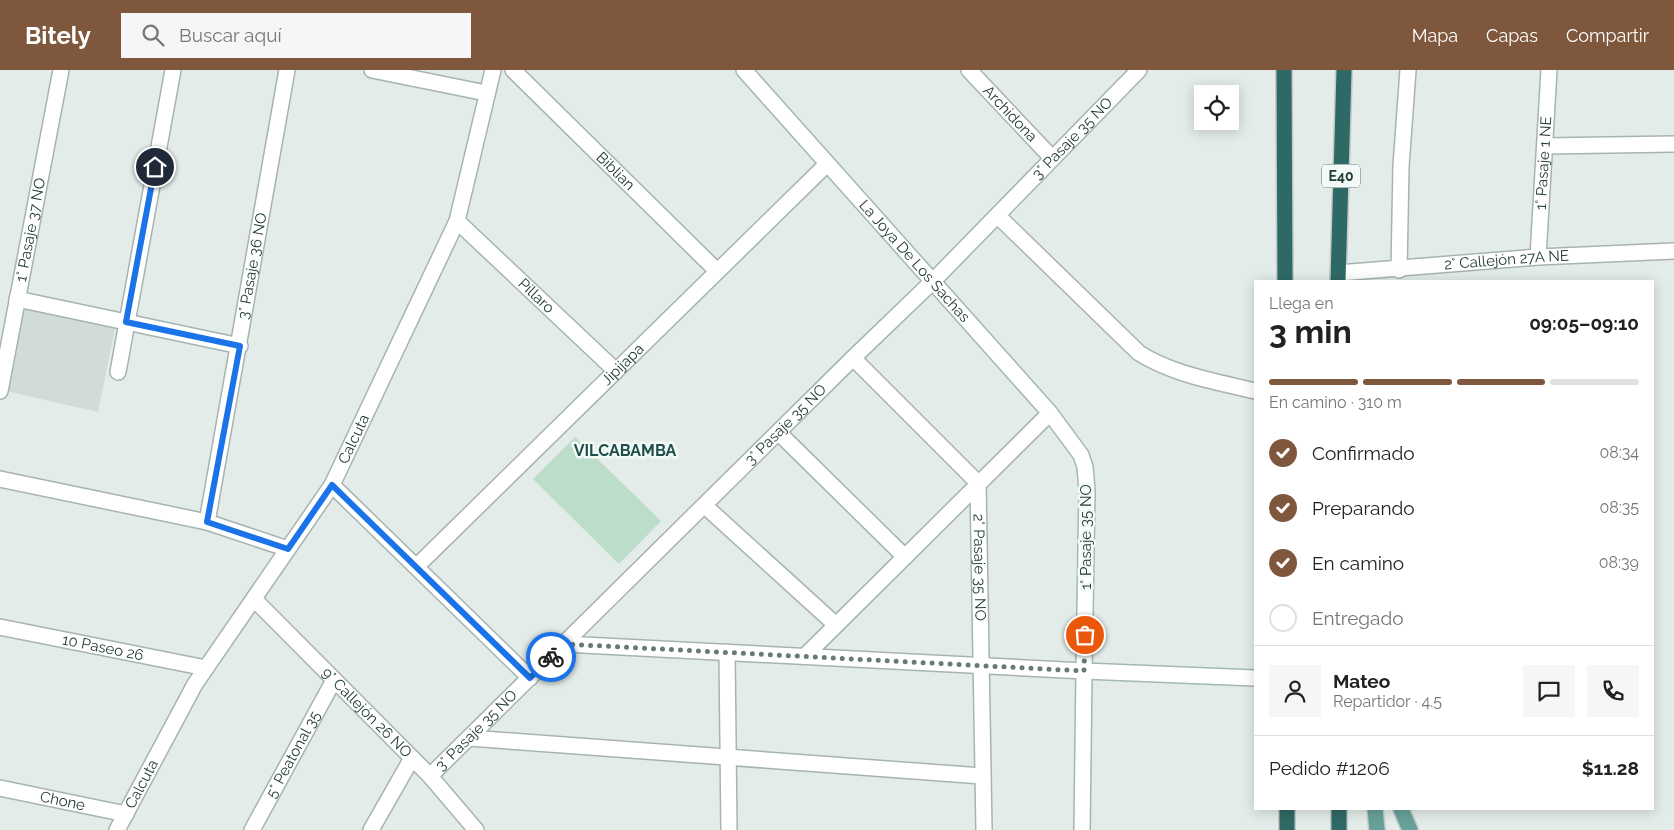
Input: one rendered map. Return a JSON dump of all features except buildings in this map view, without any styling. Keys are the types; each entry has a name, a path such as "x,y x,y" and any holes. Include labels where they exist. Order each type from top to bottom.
{"highway":[{"path":"1284,70 1285,280"},
{"name":"E40","path":"1338,277 1344,70"},
{"path":"1287,810 1287,830"},
{"path":"1339,810 1339,830"}],"main road":[{"path":"1375,810 1377,830"},
{"path":"1401,810 1410,830"}],"street":[{"name":"1° Pasaje 37 NO","path":"0,391 6,331 17,299 61,70"},
{"path":"118,372 173,70"},
{"name":"3° Pasaje 36 NO","path":"207,522 240,346 287,70"},
{"path":"372,70 486,94"},
{"name":"Calcuta","path":"117,830 195,684 332,485 457,221 493,70"},
{"name":"Biblian","path":"513,70 717,271"},
{"name":"La Joya De Los Sachas","path":"744,70 1050,413 1081,455"},
{"name":"Archidona","path":"969,70 1052,158"},
{"name":"3° Pasaje 35 NO","path":"430,776 932,282 1139,70"},
{"path":"1398,270 1401,166 1408,70"},
{"name":"1° Pasaje 1 NE","path":"1538,257 1549,70"},
{"path":"1545,146 1674,144"},
{"name":"Jipijapa","path":"417,566 827,164"},
{"path":"998,216 1138,353 1158,365 1180,373 1254,391"},
{"name":"Píllaro","path":"457,221 616,371"},
{"name":"2° Callejón 27A NE","path":"1338,277 1538,257 1674,251"},
{"path":"17,299 240,346"},
{"path":"853,358 978,483"},
{"path":"806,655 1050,413"},
{"path":"779,433 905,557"},
{"name":"1° Pasaje 35 NO","path":"1081,455 1087,490 1082,830"},
{"path":"0,479 207,522 288,549"},
{"name":"2° Pasaje 35 NO","path":"978,483 979,664 984,830"},
{"path":"332,485 530,678"},
{"path":"704,506 836,626"},
{"name":"9° Callejón 26 NO","path":"254,599 430,776 476,830"},
{"name":"10 Paseo 26","path":"0,627 206,668"},
{"path":"564,644 1254,678"},
{"path":"727,652 729,830"},
{"name":"5° Peatonal 35","path":"252,830 334,680"},
{"path":"469,738 982,776"},
{"path":"372,830 412,758"},
{"name":"Chone","path":"0,788 126,814"}],"shaded area":[{"path":"22,305 116,324 98,412 6,391"}],"green space":[{"path":"575,437 661,521 619,564 533,479"}],"way so far":[{"path":"551,657 564,644 979,664 1084,671 1085,635"}],"district":[{"name":"VILCABAMBA","path":"625,450"}],"route":[{"path":"155,167 126,322 240,346 207,522 288,549 332,485 530,678 551,657"}]}
